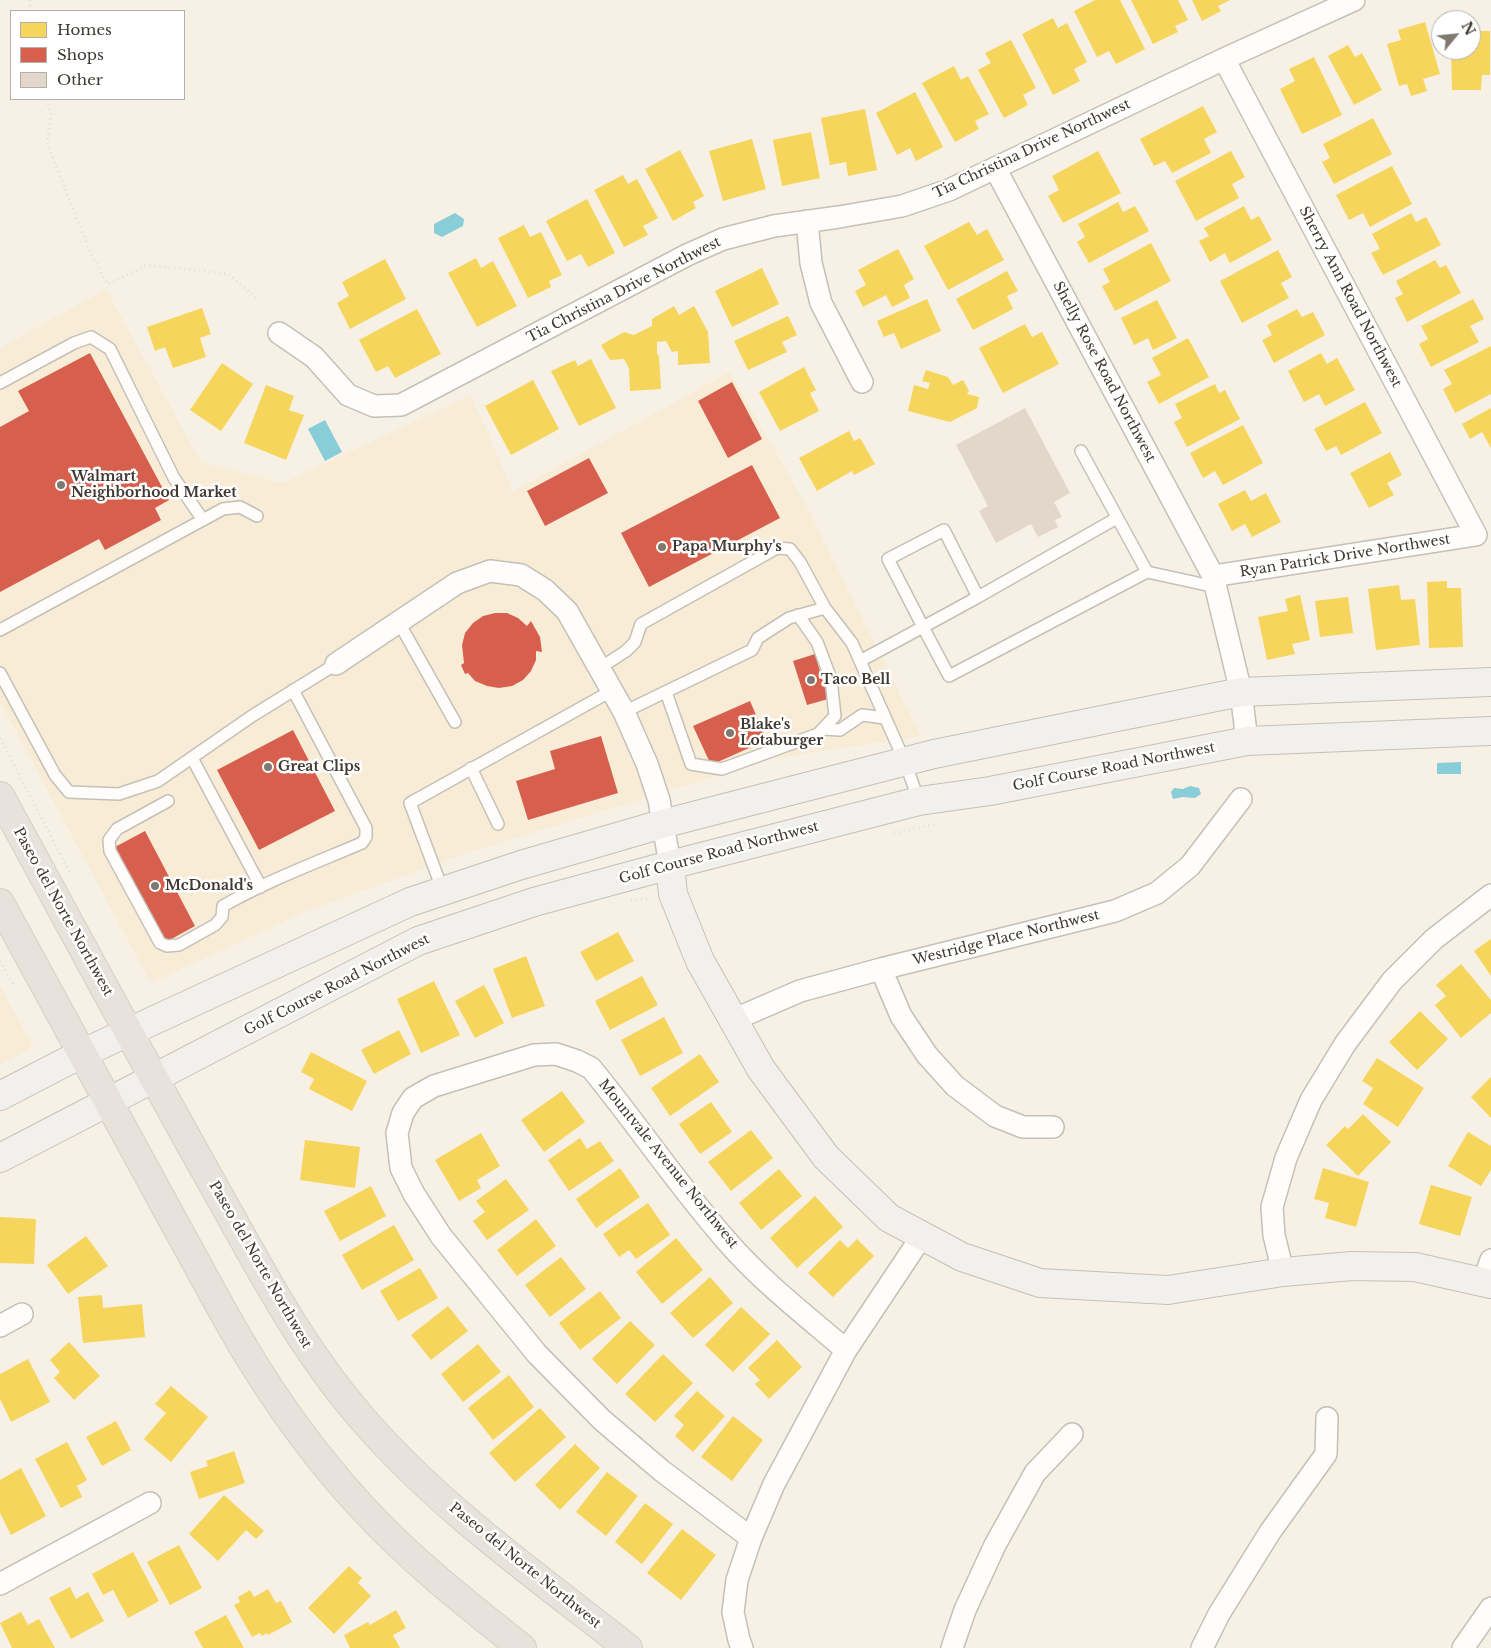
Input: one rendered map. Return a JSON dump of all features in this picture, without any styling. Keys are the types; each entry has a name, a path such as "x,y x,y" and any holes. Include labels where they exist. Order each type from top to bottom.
{"main road":[{"path":"0,1096 81,1054 410,902 521,865 662,824 934,754 1241,692 1491,682"},
{"name":"Golf Course Road Northwest","path":"0,1158 418,941 534,902 919,801 990,791 1247,740 1491,731"},
{"name":"Paseo del Norte Northwest","path":"0,796 153,1078 289,1318 331,1380 396,1456 470,1524 628,1648"},
{"path":"670,865 674,894 700,961 762,1068 826,1157 890,1218 962,1258 1040,1283 1168,1290 1283,1272 1352,1266 1415,1267 1488,1275"},
{"path":"0,903 81,1054 247,1353 278,1402 316,1454 360,1505 403,1549 466,1604 522,1648"}],"street":[{"name":"Tia Christina Drive Northwest","path":"279,333 314,357 348,395 374,406 401,405 687,255 724,239 774,226 839,218 902,206 948,190 1224,59 1354,0"},
{"name":"Sherry Ann Road Northwest","path":"1224,59 1476,535"},
{"name":"Shelly Rose Road Northwest","path":"995,168 1215,582"},
{"path":"806,222 811,263 821,303 862,382"},
{"name":"Ryan Patrick Drive Northwest","path":"1215,582 1476,535"},
{"path":"336,664 457,583 490,571 521,575 545,590 567,611 613,690 647,764 659,800 670,865"},
{"path":"1215,582 1241,692 1247,740"},
{"name":"Westridge Place Northwest","path":"733,1020 800,991 1115,911 1157,893 1190,866 1241,799"},
{"path":"1283,1272 1274,1235 1272,1207 1286,1158 1311,1100 1345,1044 1392,981 1434,939 1491,895"},
{"path":"881,969 901,1016 927,1055 955,1086 995,1116 1023,1128 1053,1128"},
{"name":"Mountvale Avenue Northwest","path":"751,1538 662,1471 602,1420 537,1354 441,1236 414,1194 401,1168 397,1133 402,1113 413,1098 434,1086 534,1055 556,1054 591,1068 675,1178 726,1240 781,1296 846,1350"},
{"path":"742,1648 733,1612 737,1580 751,1538 774,1484 846,1350 922,1236"},
{"path":"0,1326 22,1314"},
{"path":"1202,1648 1219,1614 1270,1532 1326,1454 1327,1418"},
{"path":"952,1648 965,1610 1004,1529 1035,1473 1072,1434"},
{"path":"0,1584 150,1503"},
{"path":"1464,1648 1491,1608"}],"lane":[{"path":"0,383 74,343 91,337 110,349 174,478 203,520"},
{"path":"1081,451 1147,572"},
{"path":"0,630 223,509 240,507 257,516"},
{"path":"860,661 1118,518"},
{"path":"978,597 944,530 888,559 950,676 1147,572 1215,582"},
{"path":"600,668 626,651 634,642 641,624 777,548 790,549 800,562 825,608 852,643 905,762 919,801"},
{"path":"624,712 752,650 758,638 789,618 825,608"},
{"path":"666,692 692,764 722,769 818,734 835,716 831,679 817,642 798,615"},
{"path":"398,621 455,722"},
{"path":"0,673 54,775 69,792 119,794 158,781 293,690 336,664"},
{"path":"168,801 117,829 109,840 110,851 160,943 167,946 179,944 215,925 222,917 223,906 287,874 362,843 366,837 366,828 293,690"},
{"path":"443,891 410,803 613,690"},
{"path":"823,728 840,730 862,715 885,718"},
{"path":"192,758 261,888"},
{"path":"471,768 498,824"}],"path":[{"path":"47,100 51,114 47,143 91,254 108,284 147,265 229,274 258,300"},
{"path":"0,738 71,874"},
{"path":"889,834 938,823"},
{"path":"623,903 650,898"},
{"path":"0,960 14,986"}],"shaded area":[{"path":"106,289 201,462 283,483 471,395 513,491 730,372 805,503 921,736 772,759 467,853 307,911 151,983 0,702 0,348"},
{"path":"0,985 33,1047 0,1065"}],"water":[{"path":"455,213 464,219 463,226 442,237 434,233 434,224"},
{"path":"325,420 342,452 325,461 308,429"},
{"path":"1461,762 1461,774 1437,774 1437,763"},
{"path":"1190,786 1199,788 1201,794 1195,798 1183,797 1173,799 1171,792 1174,788 1183,789"}],"building: Homes":[{"path":"1095,0 1120,0 1145,49 1116,64 1109,51 1097,57 1074,11"},
{"path":"1131,0 1178,0 1188,20 1175,26 1178,32 1153,44"},
{"path":"1192,0 1230,0 1218,6 1221,11 1202,21"},
{"path":"1053,18 1058,28 1067,23 1087,62 1074,69 1080,81 1053,95 1022,34"},
{"path":"1425,22 1431,43 1431,60 1436,60 1440,74 1423,79 1427,91 1411,96 1407,84 1399,86 1387,44 1401,40 1398,30"},
{"path":"1481,31 1490,31 1490,75 1482,75 1481,90 1452,90 1451,60 1481,60"},
{"path":"1011,40 1036,88 1023,95 1028,105 1004,118 978,70 991,63 985,53"},
{"path":"1348,45 1355,57 1362,53 1382,90 1354,105 1328,56"},
{"path":"1314,57 1342,115 1302,134 1280,89 1295,81 1289,69"},
{"path":"954,66 961,80 968,76 989,114 975,121 979,129 955,142 922,83"},
{"path":"915,92 943,147 916,161 910,148 897,155 876,113"},
{"path":"1203,106 1217,132 1204,139 1211,153 1172,173 1165,161 1154,166 1140,139"},
{"path":"865,109 877,170 848,176 846,162 830,165 821,118"},
{"path":"1373,118 1392,154 1334,184 1322,162 1330,158 1323,144"},
{"path":"811,132 820,178 782,186 773,140"},
{"path":"752,139 766,189 723,201 709,151"},
{"path":"680,150 704,196 693,202 696,208 673,221 645,169"},
{"path":"1098,151 1121,193 1063,223 1048,196 1059,190 1052,176"},
{"path":"1231,151 1245,177 1232,184 1239,198 1196,221 1175,181"},
{"path":"1392,166 1412,204 1370,227 1363,213 1349,220 1336,195"},
{"path":"623,175 628,184 637,179 658,218 643,226 648,235 624,247 594,190"},
{"path":"587,199 615,253 588,267 581,254 567,261 546,221"},
{"path":"1118,202 1123,212 1135,206 1149,231 1089,263 1077,242 1085,237 1078,224"},
{"path":"1244,206 1251,220 1259,216 1272,240 1230,263 1225,253 1210,262 1199,241 1209,236 1204,228"},
{"path":"1411,213 1416,222 1426,217 1441,245 1383,275 1371,253 1380,249 1372,234"},
{"path":"969,222 977,235 987,229 1004,260 948,290 924,246"},
{"path":"524,225 530,237 541,232 562,275 549,281 551,287 528,298 498,238"},
{"path":"1151,243 1171,281 1115,311 1102,286 1110,282 1103,269"},
{"path":"898,249 914,279 904,285 910,298 892,307 886,295 863,307 855,291 866,285 858,270"},
{"path":"1278,250 1292,277 1281,283 1289,298 1242,323 1220,281"},
{"path":"476,258 481,268 493,261 517,306 477,327 448,273"},
{"path":"385,259 406,299 350,329 337,303 349,296 342,282"},
{"path":"1435,260 1440,268 1446,265 1461,293 1407,322 1395,298 1403,294 1396,281"},
{"path":"762,268 779,304 732,327 715,291"},
{"path":"1007,271 1018,291 1007,296 1013,309 973,330 956,299"},
{"path":"927,299 941,331 901,349 894,333 884,337 877,321"},
{"path":"1473,299 1484,319 1470,326 1479,342 1431,367 1419,344 1428,339 1421,326"},
{"path":"1157,300 1177,338 1153,350 1148,338 1134,345 1121,318"},
{"path":"674,306 679,315 694,306 708,332 710,363 678,365 678,351 672,352 666,341 657,342 661,389 630,391 629,368 624,359 610,360 601,345 624,332 634,335 652,326 652,319"},
{"path":"202,308 211,334 200,338 206,357 173,368 165,347 155,351 147,327"},
{"path":"417,309 441,354 395,378 388,366 376,372 359,340"},
{"path":"1297,309 1302,317 1313,312 1325,335 1274,363 1262,340 1272,335 1267,325"},
{"path":"788,316 797,335 782,342 787,352 748,370 734,341"},
{"path":"1025,324 1032,337 1042,332 1059,364 1003,393 979,348"},
{"path":"1188,338 1209,377 1159,404 1147,382 1161,375 1152,358"},
{"path":"1491,346 1491,394 1455,413 1443,389 1452,384 1444,370"},
{"path":"1321,353 1327,364 1337,358 1355,390 1325,406 1319,394 1304,402 1288,371"},
{"path":"591,359 616,408 579,426 551,371 575,360 578,366"},
{"path":"222,363 253,384 221,431 190,410"},
{"path":"804,367 816,390 810,393 819,411 780,431 759,392"},
{"path":"926,370 948,377 953,385 963,380 969,391 967,394 979,397 977,408 950,422 908,411 914,385 928,389 930,383 922,381"},
{"path":"533,380 559,429 511,455 485,406"},
{"path":"1215,384 1219,393 1225,390 1240,419 1187,447 1174,422 1182,418 1175,404"},
{"path":"266,385 294,396 289,410 304,415 286,460 244,443"},
{"path":"1365,402 1382,433 1341,455 1336,446 1326,451 1314,429"},
{"path":"1491,408 1491,448 1482,432 1470,439 1462,424"},
{"path":"1243,425 1263,463 1223,485 1215,471 1203,478 1190,453"},
{"path":"849,431 854,441 860,438 875,464 854,475 852,471 817,491 799,458"},
{"path":"1390,452 1402,475 1387,483 1394,495 1369,508 1350,473"},
{"path":"1245,490 1251,501 1266,493 1281,522 1252,537 1245,524 1232,531 1218,504"},
{"path":"1447,581 1447,588 1461,588 1463,647 1429,648 1427,582"},
{"path":"1399,585 1401,600 1415,599 1420,645 1376,650 1368,589"},
{"path":"1300,595 1310,640 1292,644 1295,654 1267,660 1258,617 1288,611 1285,599"},
{"path":"1348,597 1353,633 1320,637 1315,601"},
{"path":"618,932 634,961 596,981 580,952"},
{"path":"1491,939 1491,976 1474,951"},
{"path":"526,956 545,1006 512,1018 493,969"},
{"path":"1461,964 1491,1000 1491,1013 1461,1038 1435,1005 1446,996 1436,985"},
{"path":"642,976 658,1005 610,1030 595,1001"},
{"path":"434,981 460,1035 421,1053 397,999"},
{"path":"484,985 504,1023 475,1038 455,1001"},
{"path":"1420,1011 1448,1039 1417,1070 1389,1042"},
{"path":"664,1017 683,1053 640,1076 621,1040"},
{"path":"399,1030 411,1054 374,1074 361,1050"},
{"path":"311,1052 367,1081 352,1111 309,1089 314,1079 301,1072"},
{"path":"700,1054 719,1082 670,1116 651,1088"},
{"path":"1377,1058 1424,1088 1398,1127 1363,1104 1373,1088 1362,1081"},
{"path":"1491,1077 1491,1118 1471,1097"},
{"path":"562,1091 585,1122 544,1152 521,1120"},
{"path":"711,1102 732,1132 700,1154 679,1124"},
{"path":"1363,1114 1391,1142 1358,1176 1326,1145 1345,1126 1348,1129"},
{"path":"751,1130 773,1158 731,1191 708,1162"},
{"path":"1468,1132 1491,1146 1491,1170 1481,1186 1448,1166"},
{"path":"481,1133 500,1166 477,1180 481,1188 459,1201 435,1160"},
{"path":"580,1138 587,1149 600,1141 614,1161 569,1191 548,1160"},
{"path":"305,1140 360,1147 355,1188 300,1180"},
{"path":"620,1168 640,1197 596,1228 576,1199"},
{"path":"1323,1168 1369,1182 1356,1227 1325,1218 1329,1203 1314,1199"},
{"path":"779,1169 802,1196 761,1230 739,1203"},
{"path":"506,1179 529,1210 487,1240 473,1221 485,1212 476,1201"},
{"path":"1431,1185 1472,1197 1460,1236 1419,1224"},
{"path":"371,1186 386,1216 340,1241 324,1211"},
{"path":"815,1196 843,1227 797,1268 770,1238"},
{"path":"648,1203 670,1235 636,1259 629,1250 619,1257 603,1234"},
{"path":"0,1217 36,1219 34,1264 0,1263"},
{"path":"536,1219 556,1246 517,1276 497,1250"},
{"path":"394,1225 414,1260 362,1290 342,1255"},
{"path":"86,1236 108,1266 68,1294 47,1265"},
{"path":"676,1238 703,1270 662,1304 636,1272"},
{"path":"857,1239 874,1256 833,1297 808,1273 840,1240 848,1248"},
{"path":"561,1257 586,1289 550,1317 525,1285"},
{"path":"420,1268 438,1298 398,1321 380,1291"},
{"path":"710,1277 733,1303 693,1338 670,1313"},
{"path":"600,1291 621,1318 580,1350 559,1323"},
{"path":"102,1295 103,1308 142,1304 145,1337 83,1343 78,1297"},
{"path":"448,1306 468,1331 431,1360 411,1335"},
{"path":"741,1307 770,1334 733,1372 705,1345"},
{"path":"630,1321 655,1345 617,1384 592,1359"},
{"path":"777,1340 802,1367 769,1399 755,1384 760,1380 748,1368"},
{"path":"69,1342 100,1376 74,1400 54,1378 60,1372 50,1360"},
{"path":"478,1344 501,1372 463,1402 441,1374"},
{"path":"663,1354 693,1383 655,1422 625,1394"},
{"path":"28,1359 50,1402 11,1422 0,1399 0,1374"},
{"path":"509,1375 534,1407 493,1440 468,1408"},
{"path":"171,1386 208,1417 171,1462 144,1439 166,1413 155,1404"},
{"path":"697,1391 725,1416 693,1452 675,1436 684,1425 674,1416"},
{"path":"540,1408 566,1437 515,1482 489,1453"},
{"path":"733,1416 763,1440 732,1481 701,1457"},
{"path":"116,1421 131,1450 102,1466 86,1437"},
{"path":"67,1442 87,1480 77,1486 82,1497 61,1508 35,1459"},
{"path":"575,1444 600,1468 560,1510 535,1485"},
{"path":"234,1451 245,1483 199,1499 190,1472 208,1466 206,1461"},
{"path":"21,1468 46,1516 11,1535 0,1513 0,1480"},
{"path":"607,1472 638,1496 606,1536 576,1512"},
{"path":"224,1495 264,1531 256,1539 246,1530 218,1561 189,1534"},
{"path":"645,1503 673,1524 642,1564 615,1542"},
{"path":"682,1529 716,1555 681,1600 647,1573"},
{"path":"179,1545 202,1588 170,1605 147,1562"},
{"path":"133,1552 159,1601 128,1618 113,1590 103,1595 92,1574"},
{"path":"349,1566 362,1578 358,1583 371,1596 334,1634 308,1608"},
{"path":"70,1587 76,1599 88,1592 104,1621 71,1639 49,1598"},
{"path":"268,1589 276,1603 281,1601 292,1622 268,1635 267,1633 262,1636 260,1633 252,1637 234,1605 240,1602 238,1597 250,1590 254,1597"},
{"path":"396,1610 406,1628 393,1635 400,1648 350,1648 344,1635 368,1622 370,1625"},
{"path":"21,1612 28,1625 39,1619 55,1648 12,1648 0,1623"},
{"path":"226,1615 244,1648 203,1648 194,1632"}],"building: Shops":[{"path":"90,353 169,500 155,508 161,520 105,550 99,539 0,592 0,427 29,411 18,391"},
{"path":"732,382 762,439 728,458 698,401"},
{"path":"589,458 608,493 545,526 527,491"},
{"path":"752,465 780,518 649,587 621,533"},
{"path":"507,613 518,618 527,626 531,621 540,637 542,652 536,651 536,660 531,671 523,680 512,686 499,688 475,681 468,673 465,674 461,665 464,663 462,645 465,633 473,623 483,616"},
{"name":"Taco Bell","path":"815,654 828,699 807,705 793,661"},
{"name":"Blake's Lotaburger","path":"750,701 767,740 711,765 693,726"},
{"path":"293,730 335,811 259,850 217,770"},
{"path":"601,736 618,793 528,820 516,781 555,769 550,751"},
{"name":"McDonald's","path":"145,831 195,926 166,942 115,847"}],"building: Other":[{"path":"1025,408 1070,493 1054,502 1062,517 1055,520 1058,527 1038,537 1031,524 996,543 979,511 988,506 956,445"}],"place":[{"name":"Walmart Neighborhood Market","path":"61,485"},
{"name":"Papa Murphy's","path":"662,547"},
{"name":"Taco Bell","path":"811,680"},
{"name":"Blake's Lotaburger","path":"730,733"},
{"name":"Great Clips","path":"268,767"},
{"name":"McDonald's","path":"155,886"}]}
